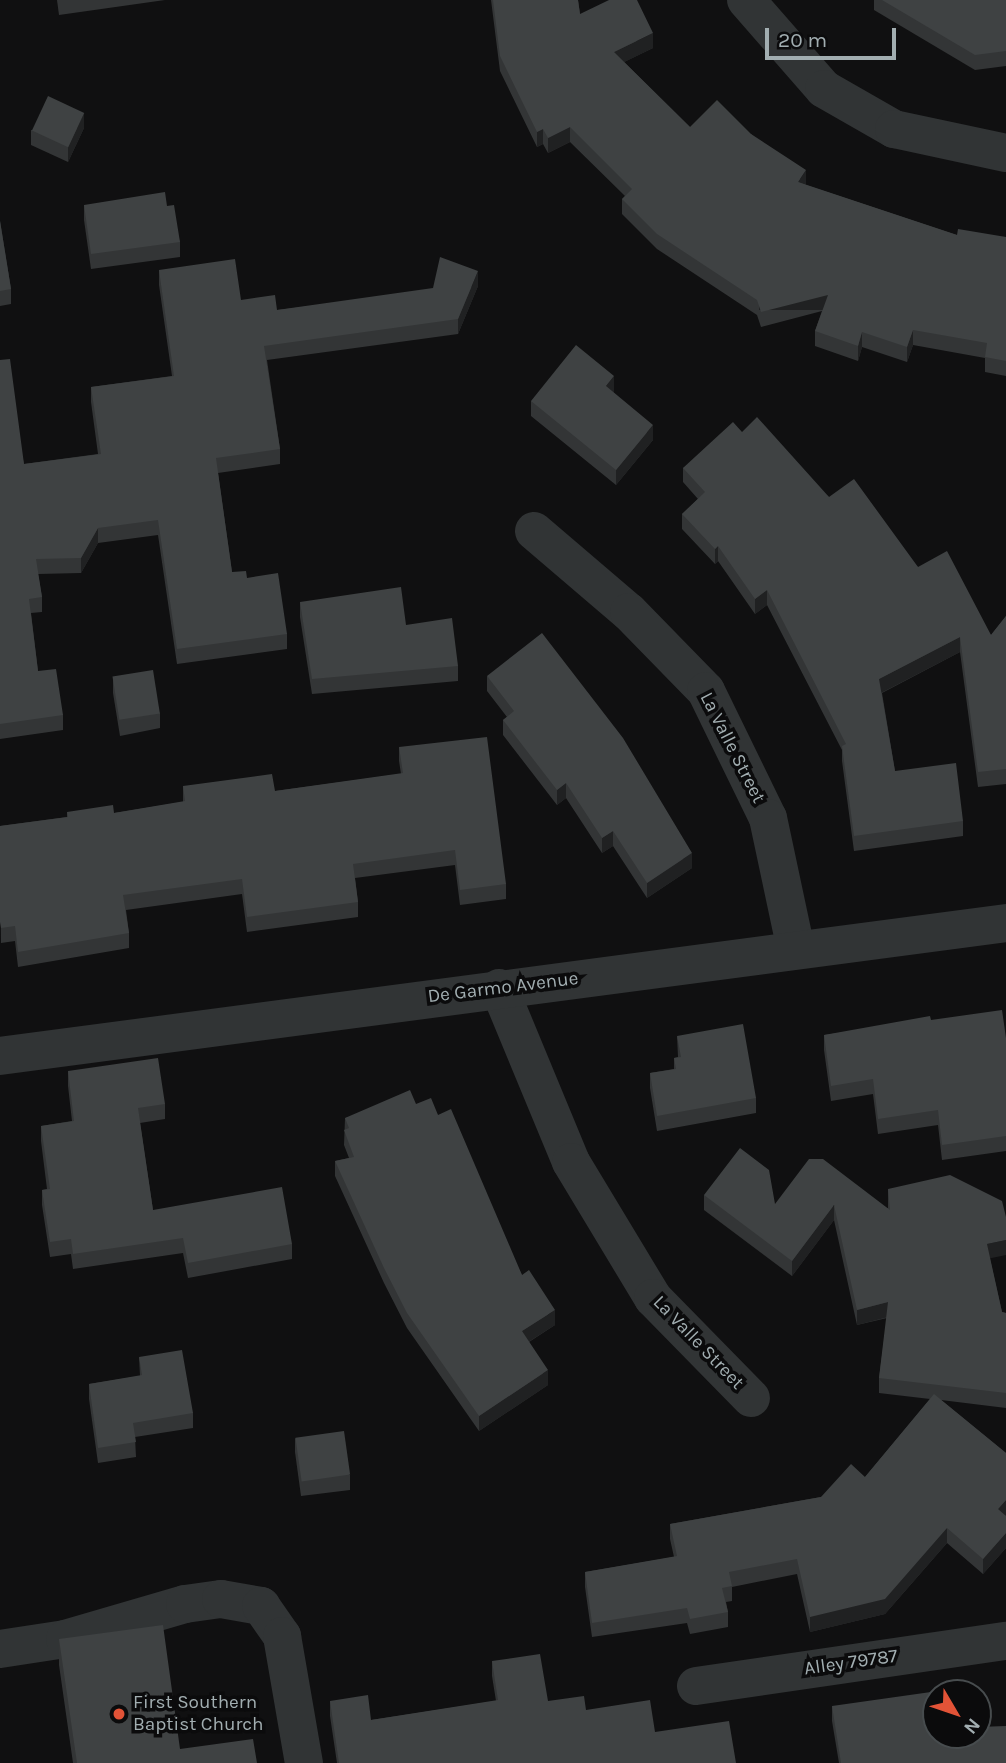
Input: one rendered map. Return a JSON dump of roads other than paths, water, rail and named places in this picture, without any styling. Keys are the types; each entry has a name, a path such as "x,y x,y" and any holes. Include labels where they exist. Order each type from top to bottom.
{"street":[{"path":"746,0 824,89 894,129 1006,153"},
{"name":"La Valle Street","path":"534,531 629,612 706,691 768,818 796,950"},
{"name":"De Garmo Avenue","path":"0,1056 1006,923"},
{"name":"La Valle Street","path":"499,988 571,1162 653,1297 751,1398"},
{"path":"0,1650 65,1639 185,1604 221,1599 261,1606 282,1636 304,1763"},
{"name":"Alley 79787","path":"696,1686 1006,1641"}],"place":[{"name":"First Southern Baptist Church","path":"119,1714"}]}
